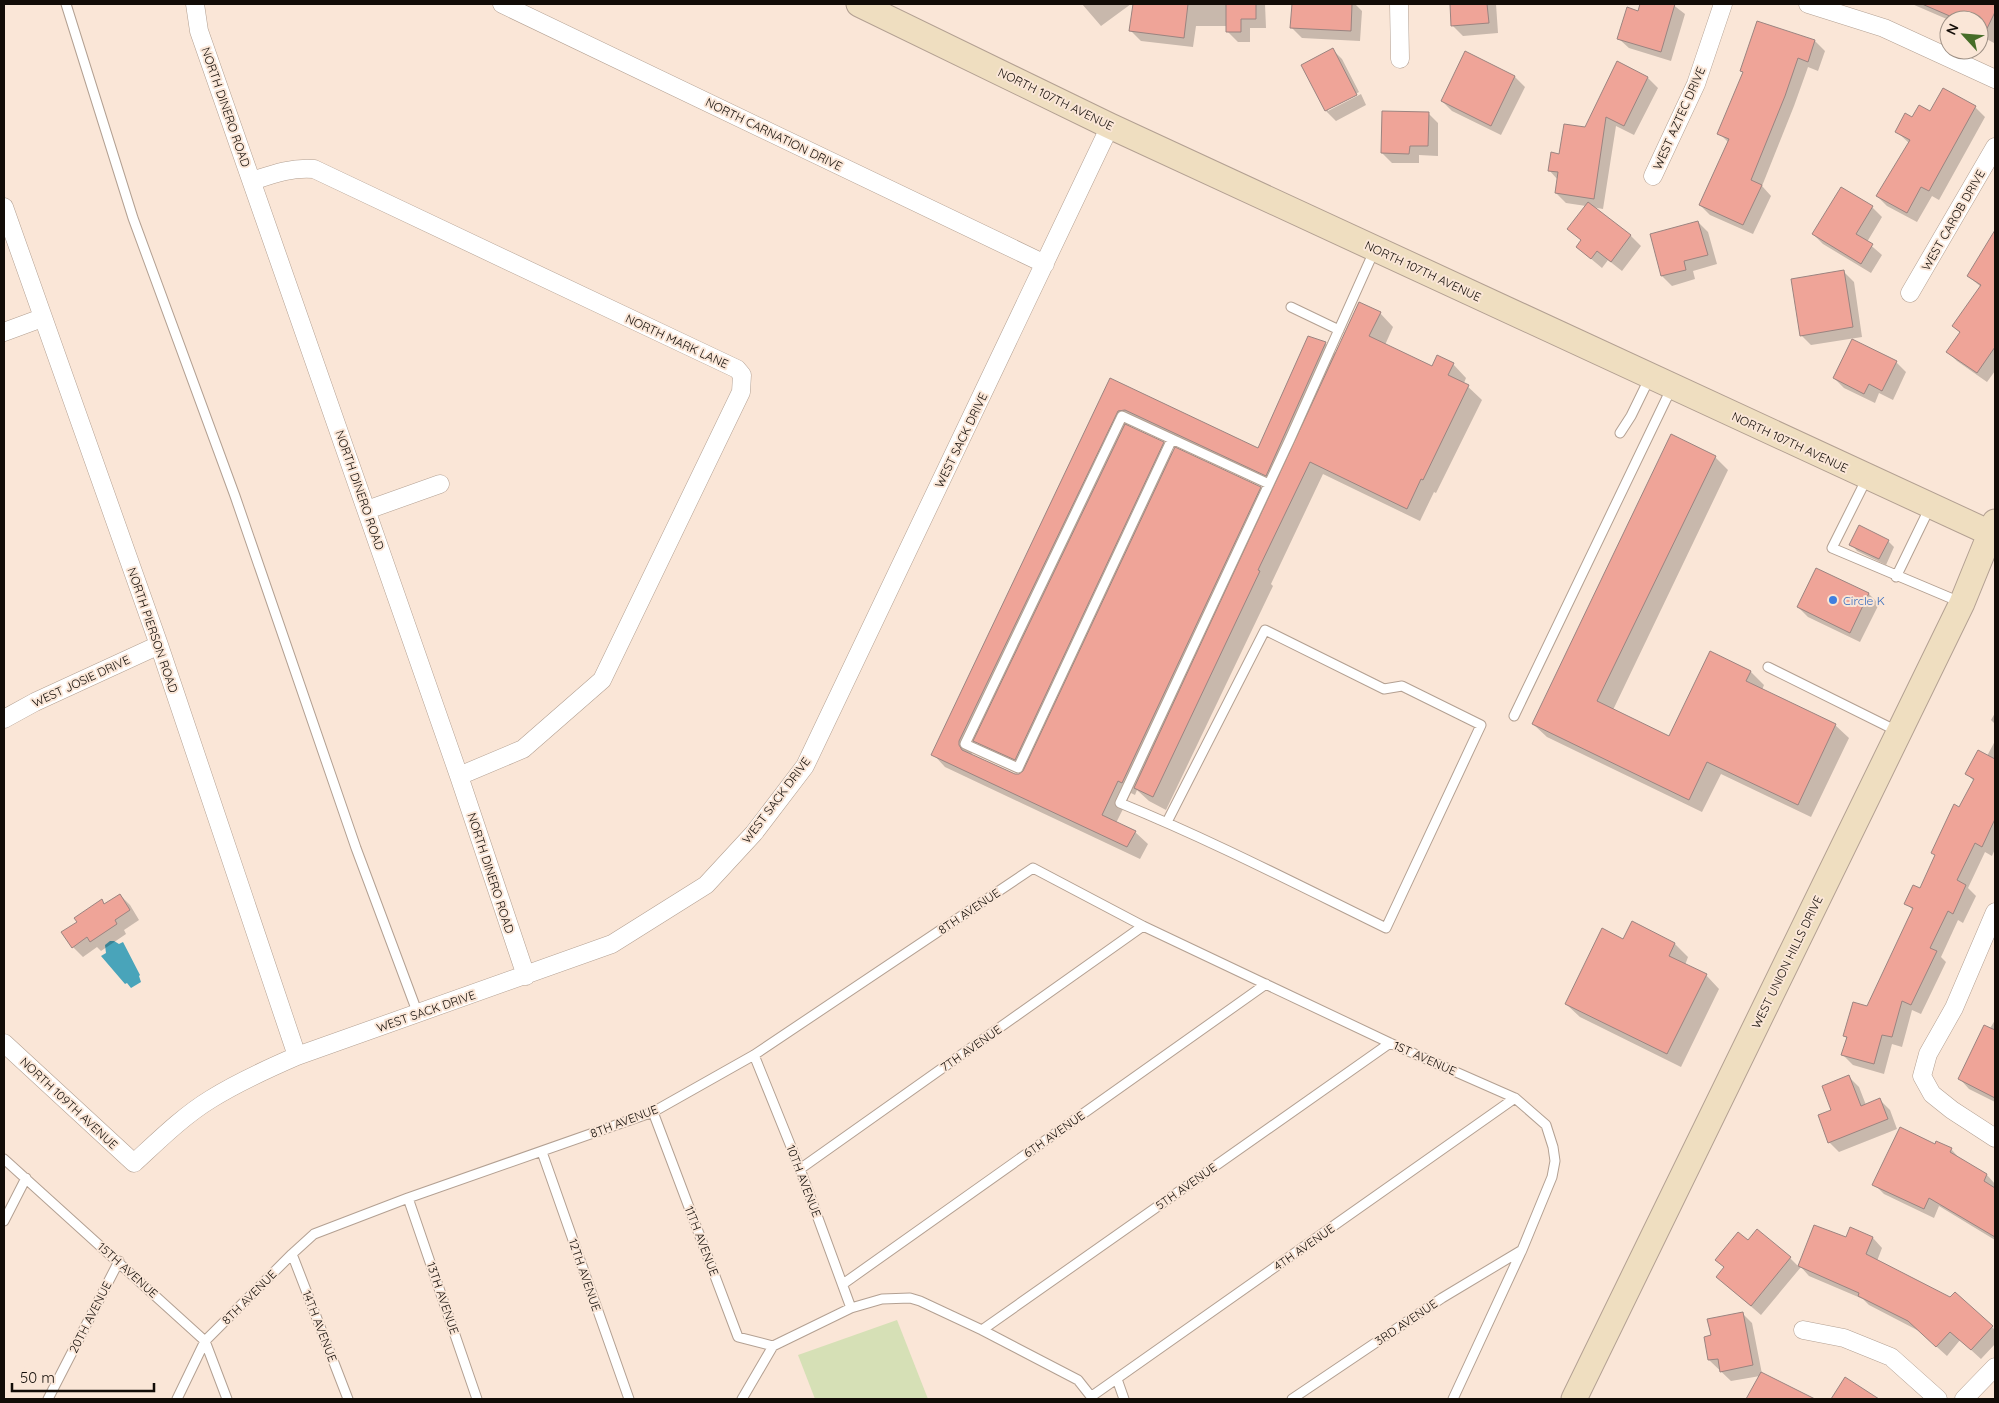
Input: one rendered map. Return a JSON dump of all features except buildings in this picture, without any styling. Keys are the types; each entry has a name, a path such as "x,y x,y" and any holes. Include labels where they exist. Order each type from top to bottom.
{"main road":[{"name":"NORTH 107TH AVENUE","path":"858,4 1110,126 1867,478 1931,506 1992,528"},
{"name":"WEST UNION HILLS DRIVE","path":"1574,1399 1962,604 1992,528"}],"street":[{"name":"NORTH DINERO ROAD","path":"195,4 199,31 367,510 526,976"},
{"name":"NORTH CARNATION DRIVE","path":"502,4 1045,264"},
{"path":"1399,4 1400,59"},
{"name":"WEST AZTEC DRIVE","path":"1653,176 1696,84 1722,4"},
{"path":"1808,4 1884,28 1995,79"},
{"name":"WEST SACK DRIVE","path":"134,1163 172,1129 209,1100 255,1074 297,1056 612,944 706,885 754,833 805,766 1110,126"},
{"name":"WEST CAROB DRIVE","path":"1910,293 1995,147"},
{"name":"NORTH MARK LANE","path":"252,181 301,167 314,169 737,369 742,375 742,392 602,680 524,749 459,776"},
{"name":"NORTH PIERSON ROAD","path":"4,206 158,645 297,1056"},
{"path":"4,332 42,318"},
{"path":"367,510 440,484"},
{"name":"WEST JOSIE DRIVE","path":"4,719 35,702 158,645"},
{"path":"1995,912 1954,1008 1928,1054 1922,1076 1932,1094 1952,1110 1995,1138"},
{"name":"NORTH 109TH AVENUE","path":"4,1043 134,1163"},
{"path":"1803,1330 1844,1338 1891,1357 1938,1399"},
{"path":"1964,1399 1995,1367"}],"lane":[{"path":"66,4 133,218 235,496 353,839 418,1014"},
{"path":"1167,822 1265,630 1384,689 1402,686 1481,725 1386,928 1167,822 1120,803 1269,484 1375,249"},
{"path":"1291,307 1339,330"},
{"path":"1620,433 1631,416 1661,382"},
{"path":"1514,716 1661,382"},
{"path":"1172,439 1018,768 966,744 1122,416 1172,439 1269,484"},
{"path":"1867,478 1832,548 1962,604"},
{"path":"1896,577 1931,506"},
{"path":"1768,667 1900,732"},
{"name":"1ST AVENUE","path":"1033,868 1143,926 1390,1042 1515,1098 1546,1126 1553,1147 1555,1161 1552,1177 1522,1250 1453,1399"},
{"name":"8TH AVENUE","path":"177,1399 205,1341 314,1234 408,1198 653,1112 754,1056 1033,868"},
{"name":"7TH AVENUE","path":"800,1169 1143,926"},
{"name":"6TH AVENUE","path":"843,1284 1266,984"},
{"name":"5TH AVENUE","path":"982,1330 1390,1042"},
{"name":"10TH AVENUE","path":"754,1056 800,1169 843,1284 850,1308"},
{"name":"4TH AVENUE","path":"1092,1398 1515,1098"},
{"name":"11TH AVENUE","path":"653,1112 738,1337 773,1346"},
{"name":"12TH AVENUE","path":"542,1152 628,1399"},
{"name":"15TH AVENUE","path":"4,1159 119,1261 205,1341 227,1399"},
{"path":"4,1221 26,1178"},
{"name":"13TH AVENUE","path":"408,1198 477,1399"},
{"name":"3RD AVENUE","path":"1292,1399 1442,1298 1522,1250"},
{"name":"14TH AVENUE","path":"292,1254 348,1399"},
{"name":"20TH AVENUE","path":"48,1399 119,1261"},
{"path":"742,1399 773,1346 850,1308 882,1299 910,1298 982,1330 1078,1380 1092,1398"},
{"path":"1117,1379 1124,1399"}],"green space":[{"path":"897,1320 928,1399 815,1399 798,1355"}],"water":[{"path":"110,941 119,944 123,942 140,975 141,982 131,988 127,983 125,984 101,956 106,953 105,945"}],"place":[{"name":"Circle K","path":"1833,600"}]}
